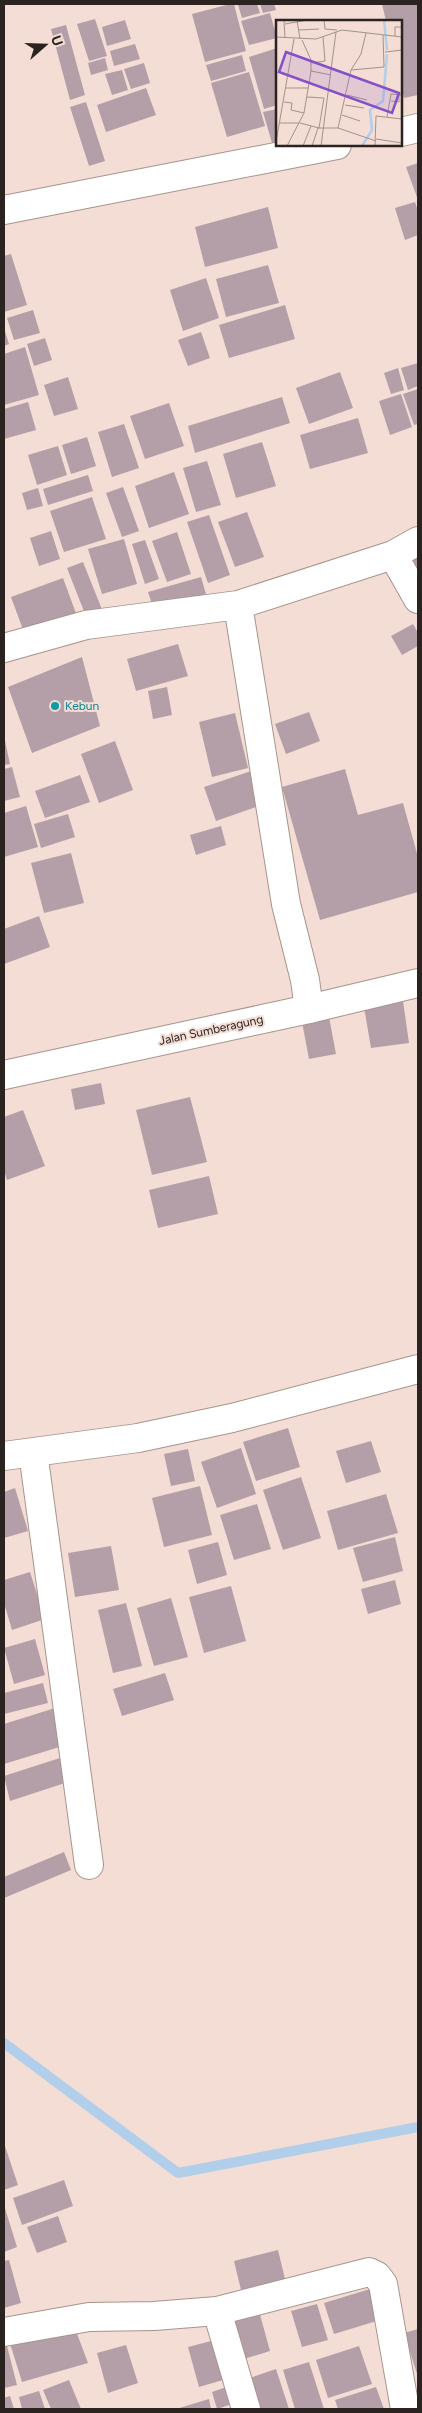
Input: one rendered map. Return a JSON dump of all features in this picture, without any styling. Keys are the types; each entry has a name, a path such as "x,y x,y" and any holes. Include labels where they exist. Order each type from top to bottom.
{"street":[{"path":"402,132 418,128"},
{"path":"4,210 332,146"},
{"path":"4,648 86,625 238,605 393,555 418,541"},
{"path":"393,555 418,599"},
{"path":"238,605 286,904 305,980 309,1009"},
{"name":"Jalan Sumberagung","path":"4,1074 309,1009 418,983"},
{"path":"4,1456 138,1438 232,1418 418,1369"},
{"path":"33,1452 89,1865"},
{"path":"4,2332 89,2317 154,2316 217,2311 368,2272 377,2276 383,2284 405,2409"},
{"path":"217,2311 246,2409"}],"building":[{"path":"234,4 246,51 205,62 192,14"},
{"path":"257,4 260,13 242,18 238,5"},
{"path":"260,4 274,4 276,10 263,13"},
{"path":"382,4 418,4 418,95 404,98 402,89 402,20 386,20"},
{"path":"270,13 276,38 249,45 241,21"},
{"path":"95,19 107,56 89,61 77,24"},
{"path":"125,20 131,39 107,46 102,27"},
{"path":"66,25 85,95 70,100 51,29"},
{"path":"135,44 140,59 114,66 110,51"},
{"path":"276,48 276,105 264,109 249,57"},
{"path":"242,55 246,71 211,81 206,65"},
{"path":"105,58 108,70 91,75 88,63"},
{"path":"144,63 150,83 131,89 124,69"},
{"path":"122,70 128,90 112,95 105,74"},
{"path":"249,72 265,126 227,137 211,83"},
{"path":"146,88 156,115 106,132 97,105"},
{"path":"86,102 105,161 89,166 70,107"},
{"path":"276,109 276,142 272,143 263,112"},
{"path":"418,163 418,200 406,167"},
{"path":"415,202 418,211 418,235 405,240 395,208"},
{"path":"268,207 278,248 205,267 195,227"},
{"path":"11,254 27,305 4,312 4,256"},
{"path":"268,265 279,303 226,317 216,279"},
{"path":"206,278 219,318 183,331 170,290"},
{"path":"285,305 295,339 229,358 219,325"},
{"path":"33,310 40,333 14,340 7,318"},
{"path":"4,328 9,344 4,346"},
{"path":"201,332 210,358 188,366 178,340"},
{"path":"45,338 52,360 34,366 27,344"},
{"path":"25,347 39,395 4,405 4,354"},
{"path":"418,363 418,386 408,390 401,368"},
{"path":"398,368 404,390 391,394 384,373"},
{"path":"340,372 353,408 309,424 296,388"},
{"path":"68,377 78,409 54,416 44,385"},
{"path":"418,389 418,424 414,425 403,394"},
{"path":"401,394 412,427 390,435 379,401"},
{"path":"282,397 290,423 195,453 188,426"},
{"path":"28,402 36,430 4,439 4,409"},
{"path":"169,403 184,446 145,459 130,416"},
{"path":"358,418 368,453 310,469 300,435"},
{"path":"124,424 139,468 112,477 98,432"},
{"path":"87,437 96,466 71,474 62,445"},
{"path":"262,442 276,486 236,498 223,454"},
{"path":"58,446 67,475 37,485 28,455"},
{"path":"207,461 221,505 196,512 183,468"},
{"path":"174,472 189,514 149,528 135,486"},
{"path":"88,475 93,491 48,505 43,489"},
{"path":"123,487 139,531 122,537 106,493"},
{"path":"38,488 43,506 27,510 22,493"},
{"path":"92,497 106,539 64,552 50,511"},
{"path":"247,512 264,557 235,567 218,522"},
{"path":"209,515 230,575 208,583 187,522"},
{"path":"51,531 60,559 39,566 30,538"},
{"path":"177,532 191,574 167,582 152,541"},
{"path":"124,539 137,584 102,594 88,549"},
{"path":"145,540 159,579 145,584 132,544"},
{"path":"418,551 418,569 412,573 405,559"},
{"path":"83,562 103,612 87,619 67,568"},
{"path":"201,577 206,594 154,610 148,592"},
{"path":"63,578 77,616 25,635 11,597"},
{"path":"413,624 418,633 418,646 402,655 391,636"},
{"path":"178,644 188,676 136,691 127,659"},
{"name":"Kebun","path":"82,657 100,726 32,753 8,687"},
{"path":"167,687 172,715 153,719 148,691"},
{"path":"309,712 320,741 286,754 275,724"},
{"path":"235,713 248,768 212,777 199,722"},
{"path":"4,736 10,764 4,765"},
{"path":"115,741 133,790 99,803 81,754"},
{"path":"12,767 20,797 4,801 4,769"},
{"path":"345,769 358,815 403,803 418,857 418,892 320,920 282,787"},
{"path":"251,771 262,805 216,821 204,787"},
{"path":"80,775 90,802 45,818 35,791"},
{"path":"26,806 38,847 4,857 4,813"},
{"path":"68,814 75,837 41,848 34,824"},
{"path":"221,826 226,845 196,855 190,835"},
{"path":"71,853 84,903 44,913 31,863"},
{"path":"39,916 50,947 4,964 4,929"},
{"path":"403,1001 409,1043 371,1048 364,1007"},
{"path":"329,1017 336,1054 309,1059 302,1022"},
{"path":"101,1083 105,1104 75,1110 71,1089"},
{"path":"190,1097 207,1162 152,1175 136,1110"},
{"path":"23,1110 45,1166 7,1180 4,1171 4,1117"},
{"path":"209,1176 218,1214 158,1228 149,1190"},
{"path":"288,1428 300,1467 256,1481 243,1442"},
{"path":"371,1441 381,1472 346,1483 336,1451"},
{"path":"241,1448 256,1494 217,1508 201,1462"},
{"path":"188,1449 195,1481 171,1486 164,1454"},
{"path":"301,1477 321,1538 283,1550 263,1490"},
{"path":"200,1486 212,1535 164,1547 152,1498"},
{"path":"15,1488 28,1531 4,1538 4,1492"},
{"path":"386,1494 398,1533 338,1550 327,1511"},
{"path":"257,1504 271,1549 234,1560 220,1515"},
{"path":"395,1537 403,1571 363,1582 353,1548"},
{"path":"218,1542 227,1575 197,1584 188,1550"},
{"path":"111,1546 119,1590 75,1597 68,1553"},
{"path":"30,1572 45,1619 12,1630 4,1603 4,1580"},
{"path":"395,1580 401,1604 368,1614 361,1589"},
{"path":"231,1586 246,1641 204,1653 189,1597"},
{"path":"171,1598 188,1657 154,1666 137,1608"},
{"path":"126,1603 142,1666 113,1673 98,1610"},
{"path":"35,1639 45,1675 14,1684 4,1648"},
{"path":"165,1673 174,1700 122,1716 113,1689"},
{"path":"43,1683 48,1703 4,1714 4,1693"},
{"path":"55,1708 66,1745 4,1764 4,1724"},
{"path":"63,1757 71,1781 10,1801 4,1776"},
{"path":"64,1852 71,1870 4,1898 4,1877"},
{"path":"4,2143 18,2185 4,2190"},
{"path":"64,2180 73,2206 22,2225 13,2198"},
{"path":"4,2205 17,2247 4,2252"},
{"path":"58,2216 67,2242 37,2253 27,2227"},
{"path":"278,2250 285,2279 241,2290 234,2261"},
{"path":"9,2260 21,2303 4,2308 4,2261"},
{"path":"370,2289 380,2320 334,2334 324,2303"},
{"path":"317,2304 328,2340 302,2347 291,2311"},
{"path":"259,2311 270,2351 244,2359 233,2319"},
{"path":"73,2323 88,2363 22,2382 8,2337"},
{"path":"418,2329 418,2377 404,2333"},
{"path":"223,2338 233,2377 199,2387 188,2347"},
{"path":"6,2342 17,2385 4,2388 4,2343"},
{"path":"126,2345 138,2383 108,2393 97,2353"},
{"path":"359,2346 372,2384 328,2398 316,2360"},
{"path":"309,2362 324,2409 295,2409 283,2370"},
{"path":"276,2369 289,2409 253,2409 244,2380"},
{"path":"69,2380 81,2409 51,2409 43,2390"},
{"path":"235,2384 241,2401 217,2409 212,2392"},
{"path":"376,2387 384,2409 338,2409 335,2400"},
{"path":"39,2391 45,2409 22,2409 19,2397"},
{"path":"10,2396 14,2409 4,2409 4,2398"},
{"path":"209,2399 211,2409 176,2409"}],"waterway":[{"path":"4,2043 178,2173 418,2127"}],"place":[{"name":"Kebun","path":"55,706"}]}
